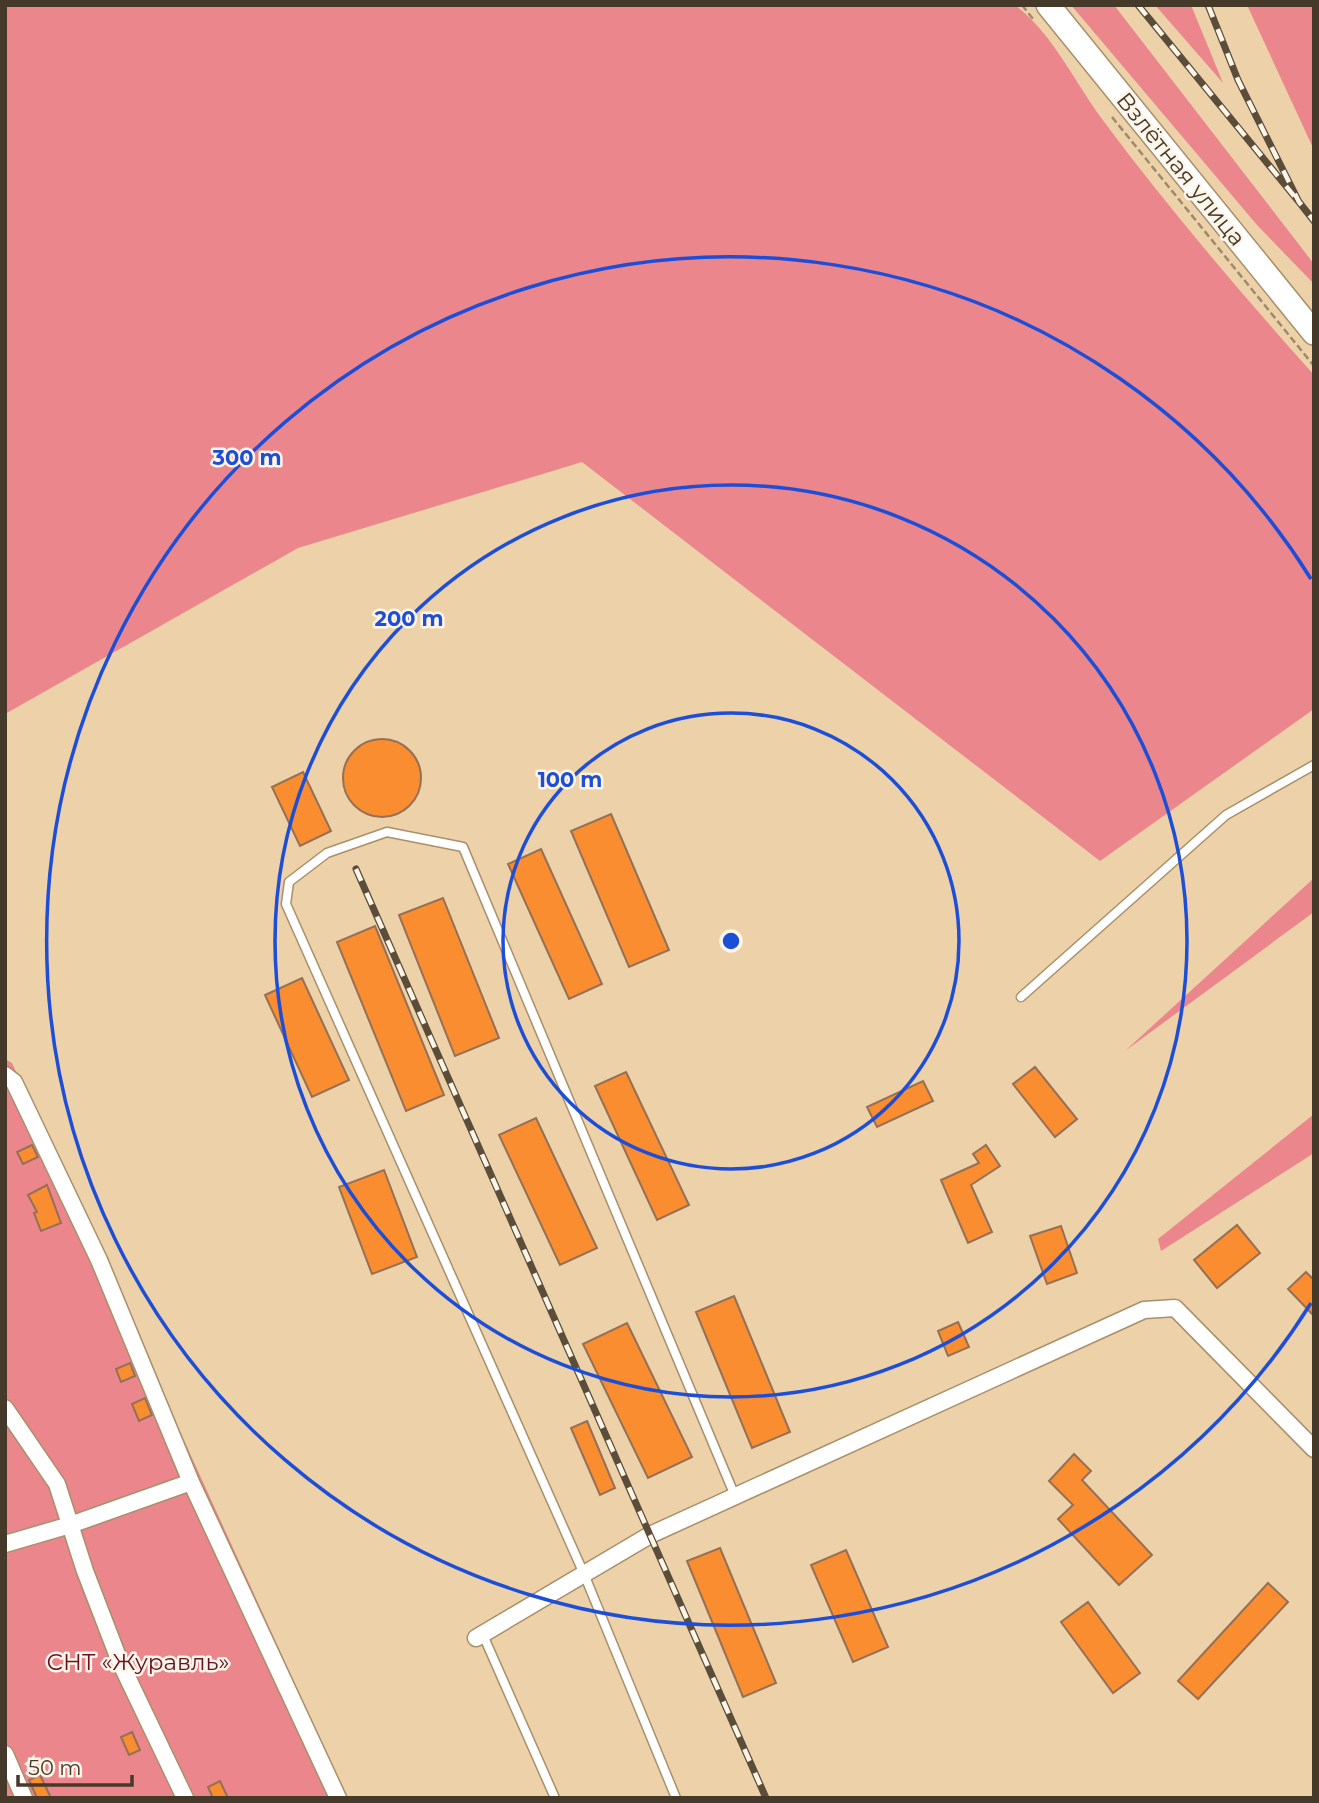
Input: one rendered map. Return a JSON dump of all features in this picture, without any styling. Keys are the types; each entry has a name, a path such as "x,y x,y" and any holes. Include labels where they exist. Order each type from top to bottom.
{"street":[{"name":"Взлётная улица","path":"1043,15 1314,333"},
{"path":"5,1075 14,1082 99,1260 191,1482 338,1798"},
{"path":"480,1636 650,1535 1144,1310 1175,1308 1314,1449"},
{"path":"5,1408 57,1484 120,1662 185,1798"},
{"path":"5,1544 70,1525 191,1482"},
{"path":"5,1754 24,1798"}],"lane":[{"path":"1021,997 1226,815 1314,765"},
{"path":"676,1798 584,1574 286,904 289,882 327,853 387,832 463,847 734,1496"},
{"path":"480,1636 555,1798"}],"path":[{"path":"1022,5 1043,15"},
{"path":"1105,107 1314,366"}],"green space":[{"path":"5,5 1015,5 1052,44 1102,119 1179,217 1314,375 1314,709 1100,861 582,462 298,548 5,714"},
{"path":"1071,5 1114,5 1314,264 1314,284 1257,225"},
{"path":"1155,5 1191,5 1223,83"},
{"path":"1247,5 1314,5 1314,150"},
{"path":"1314,878 1314,912 1125,1051"},
{"name":"СНТ «Журавль»","path":"5,1059 12,1063 347,1798 5,1798"},
{"path":"1314,1114 1314,1153 1161,1251 1158,1239"}],"building":[{"path":"382,739 397,742 409,751 418,763 421,778 418,793 409,805 397,814 382,817 367,814 355,805 346,793 343,778 346,763 355,751 367,742"},
{"path":"303,772 331,831 300,846 272,787"},
{"path":"611,814 669,950 629,967 571,831"},
{"path":"541,849 602,984 569,999 508,864"},
{"path":"443,898 499,1038 455,1056 399,915"},
{"path":"375,926 444,1095 406,1111 337,942"},
{"path":"302,978 349,1080 312,1097 265,995"},
{"path":"1035,1067 1077,1119 1055,1137 1013,1084"},
{"path":"626,1072 689,1205 657,1220 595,1086"},
{"path":"923,1081 933,1101 877,1127 867,1107"},
{"path":"536,1118 597,1248 560,1265 499,1135"},
{"path":"32,1145 38,1157 23,1164 17,1152"},
{"path":"986,1145 1000,1166 971,1185 992,1232 968,1243 941,1180 979,1163 973,1154"},
{"path":"384,1170 417,1257 372,1274 339,1187"},
{"path":"47,1185 61,1223 41,1231 34,1213 37,1212 28,1195"},
{"path":"1237,1225 1260,1253 1217,1288 1194,1260"},
{"path":"1061,1226 1077,1273 1047,1284 1030,1236"},
{"path":"1306,1272 1314,1280 1314,1316 1288,1289"},
{"path":"734,1296 790,1432 752,1448 696,1312"},
{"path":"958,1322 969,1347 948,1356 938,1331"},
{"path":"627,1323 692,1457 648,1478 583,1344"},
{"path":"130,1363 135,1376 121,1382 116,1369"},
{"path":"145,1398 152,1415 139,1421 132,1404"},
{"path":"587,1421 615,1488 600,1495 571,1428"},
{"path":"1074,1454 1091,1471 1082,1480 1152,1555 1119,1585 1058,1519 1073,1505 1049,1481"},
{"path":"720,1548 776,1683 743,1697 687,1561"},
{"path":"846,1550 888,1647 853,1662 811,1565"},
{"path":"1268,1583 1288,1602 1198,1699 1178,1681"},
{"path":"1088,1602 1140,1673 1113,1693 1061,1622"},
{"path":"132,1732 140,1750 129,1755 121,1737"},
{"path":"40,1775 51,1798 37,1798 29,1780"},
{"path":"220,1781 228,1798 213,1798 208,1787"}],"railway":[{"path":"1138,5 1299,202"},
{"path":"1208,5 1238,80 1299,202 1314,221"},
{"path":"356,869 766,1798"}]}
